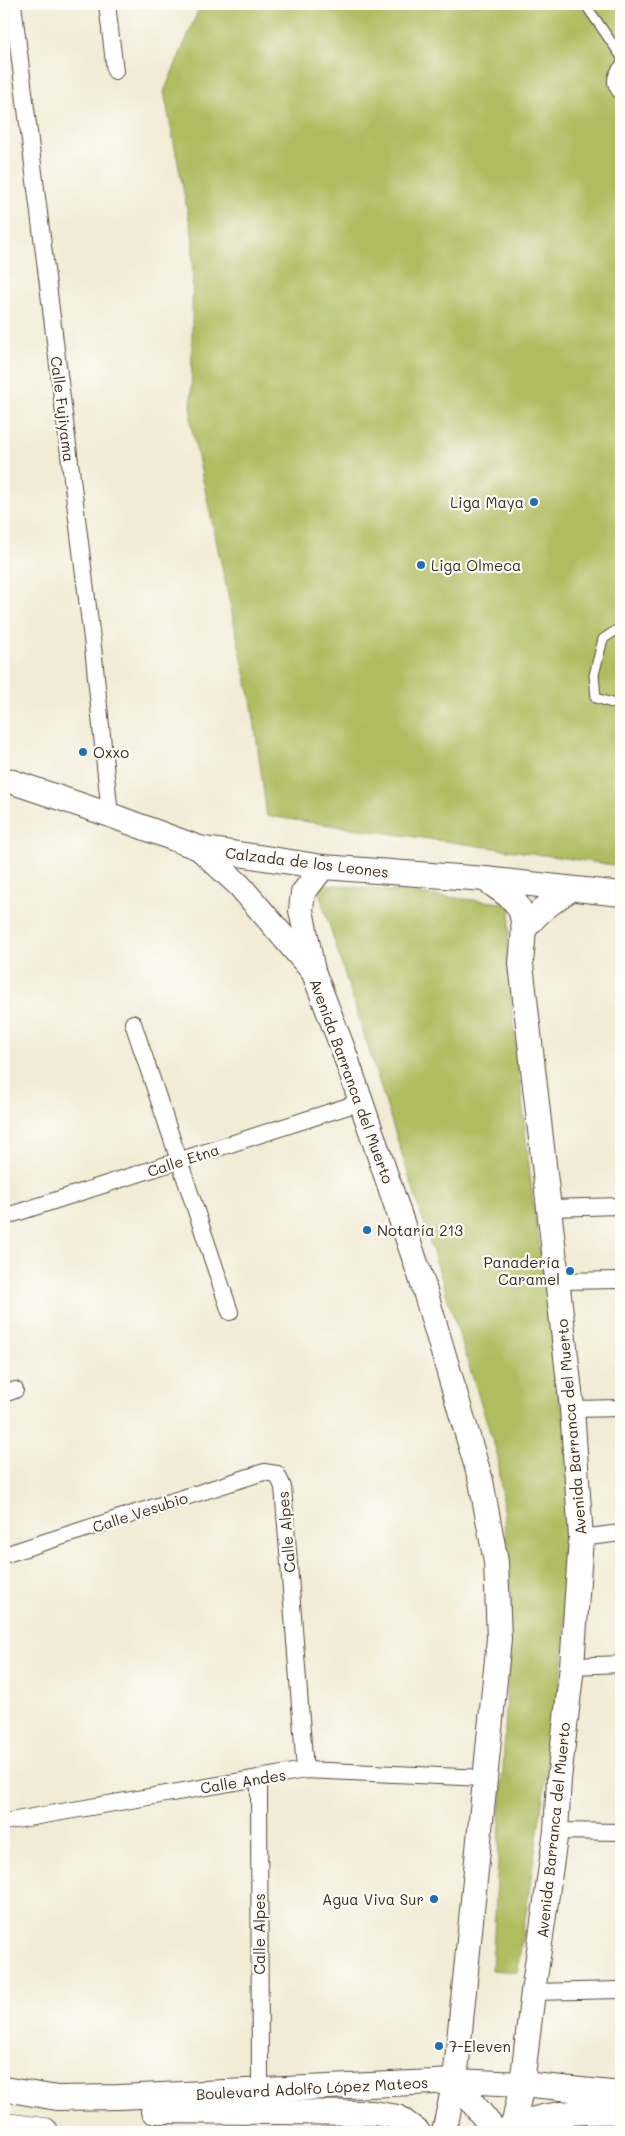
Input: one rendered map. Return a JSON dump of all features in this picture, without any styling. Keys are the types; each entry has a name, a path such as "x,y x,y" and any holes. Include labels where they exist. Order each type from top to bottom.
{"highway":[{"path":"4,2127 44,2132"}],"main road":[{"name":"Calzada de los Leones","path":"4,779 199,848 323,867 485,879 621,894"},
{"name":"Avenida Barranca del Muerto","path":"199,848 240,886 313,971"},
{"name":"Avenida Barranca del Muerto","path":"323,867 303,893 300,910 313,971 361,1102 424,1290 481,1481 496,1562 499,1638 455,2081 444,2132"},
{"name":"Avenida Barranca del Muerto","path":"485,879 515,902 521,915 524,930 521,964 572,1409 581,1538 572,1666 559,1779 556,1831 522,2084 506,2130"},
{"path":"524,930 539,912 571,889"},
{"path":"455,2081 506,2130 555,2124 587,2111 621,2112"},
{"name":"Boulevard Adolfo López Mateos","path":"6,2084 57,2098 260,2091 455,2081 522,2084 621,2094"},
{"path":"57,2098 122,2110 373,2113 418,2132"}],"street":[{"name":"Calle Fujiyama","path":"13,4 92,647 110,815"},
{"path":"107,4 115,71"},
{"path":"133,1023 230,1312"},
{"name":"Calle Etna","path":"4,1217 180,1162 361,1102"},
{"path":"550,1208 621,1206"},
{"path":"557,1281 621,1280"},
{"path":"572,1409 621,1408"},
{"name":"Calle Vesubio","path":"4,1555 264,1472 277,1474"},
{"name":"Calle Alpes","path":"277,1474 283,1487 305,1770"},
{"path":"581,1538 621,1533"},
{"path":"572,1666 621,1664"},
{"name":"Calle Andes","path":"4,1822 305,1770 484,1778"},
{"name":"Calle Alpes","path":"259,1778 260,2091"},
{"path":"556,1831 621,1832"},
{"path":"533,1992 621,1990"}],"lane":[{"path":"585,4 621,56"},
{"path":"621,64 613,73 611,79 614,90 621,96"},
{"path":"621,627 603,639 594,675 596,698 621,706"}],"green space":[{"name":"Liga Olmeca","path":"201,4 621,4 621,866 267,816 252,705 191,425 193,239 164,92"},
{"path":"316,883 511,904 507,959 532,1194 563,1405 571,1511 563,1663 517,1972 492,1970 512,1604 498,1457"}],"place":[{"name":"Liga Maya","path":"534,502"},
{"name":"Liga Olmeca","path":"421,565"},
{"name":"Oxxo","path":"83,752"},
{"name":"Notaría 213","path":"367,1230"},
{"name":"Panadería Caramel","path":"570,1271"},
{"name":"Agua Viva Sur","path":"434,1899"},
{"name":"7-Eleven","path":"439,2046"}]}
